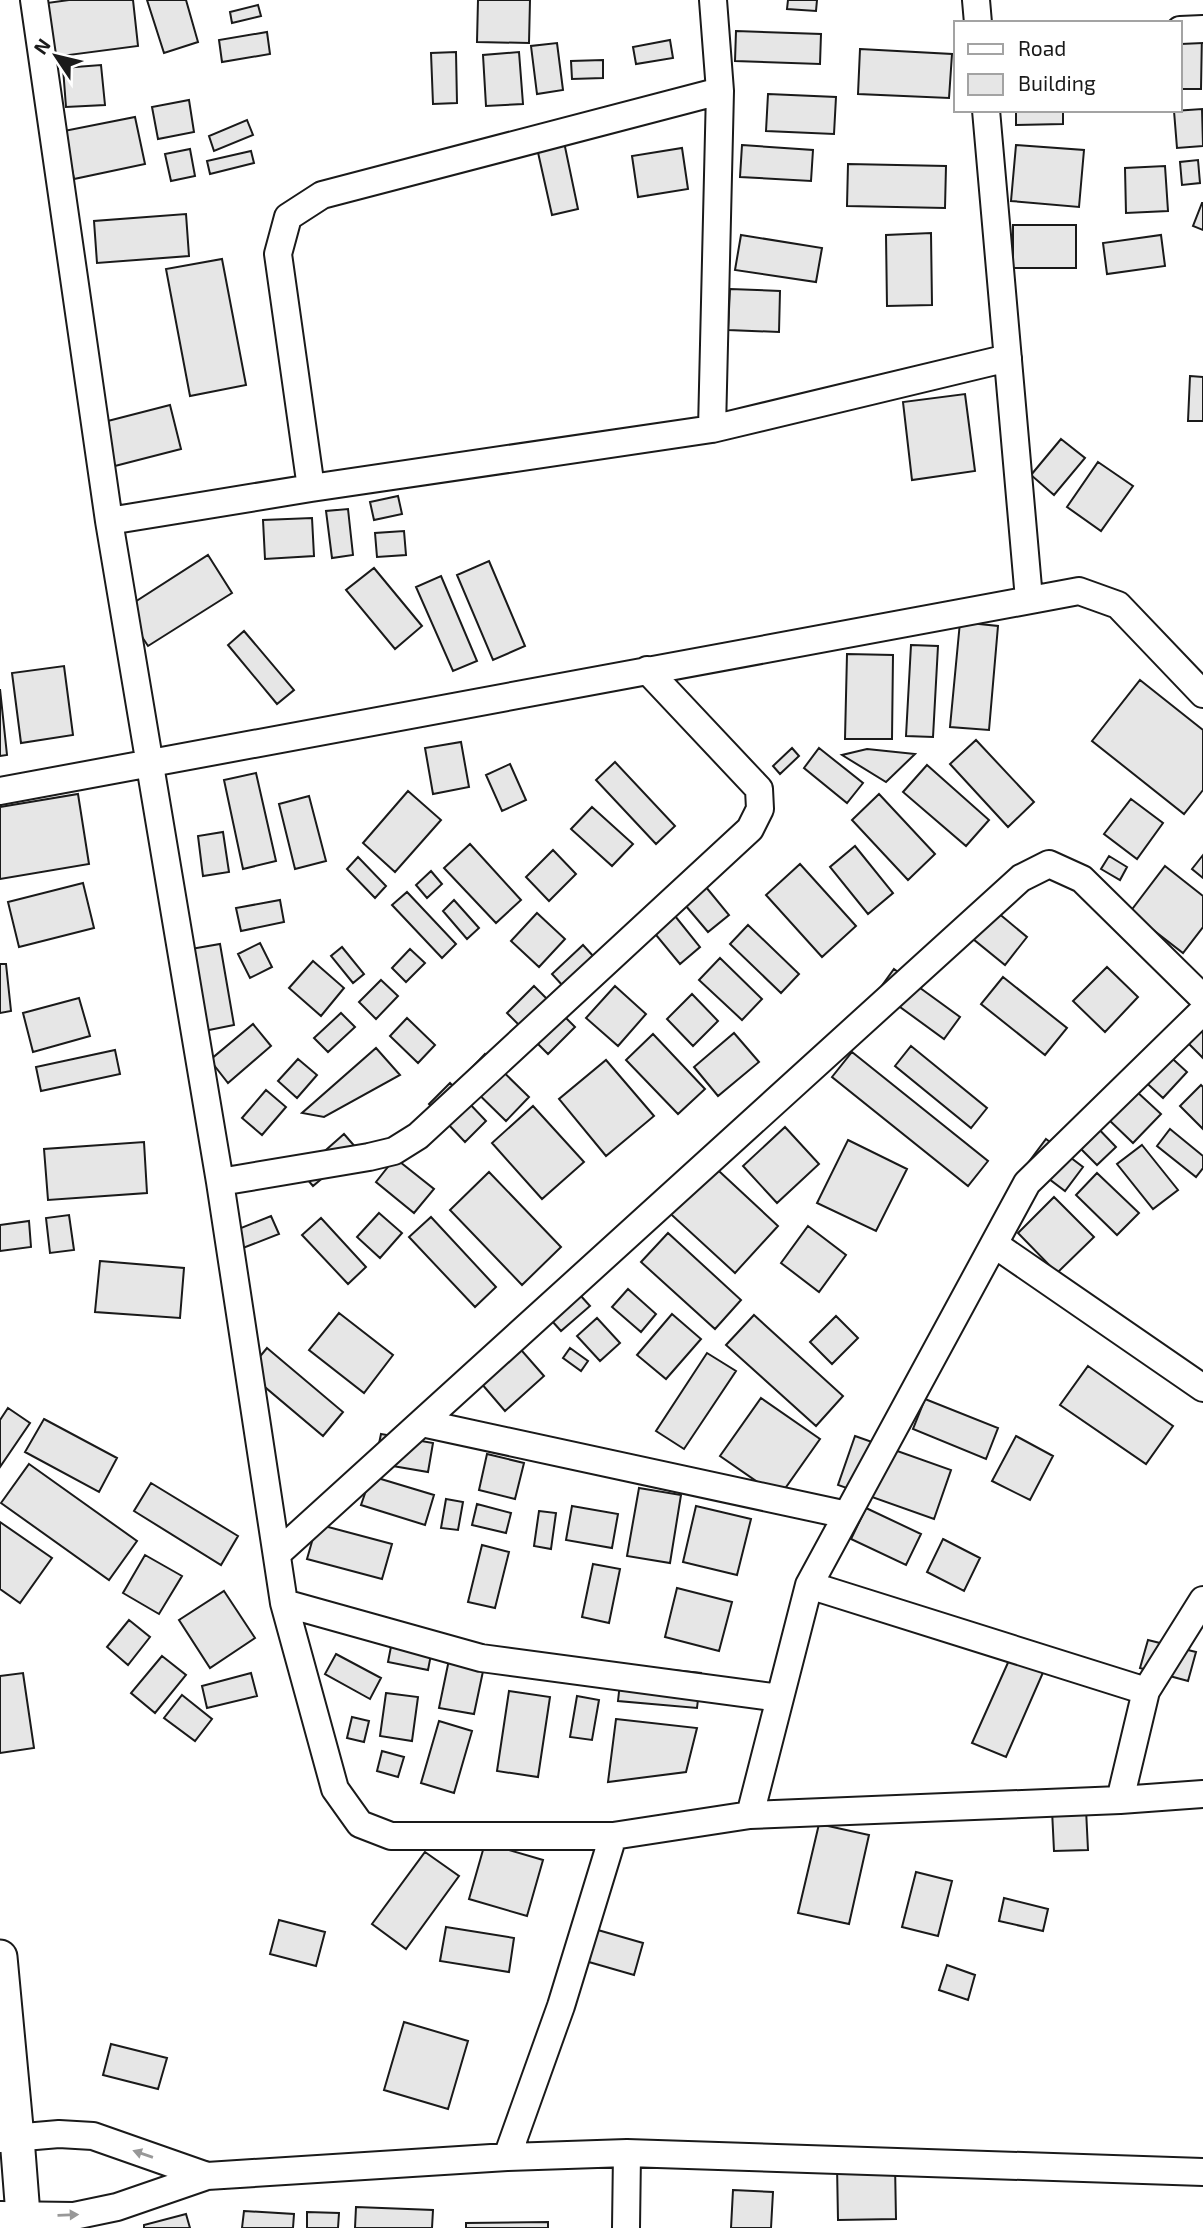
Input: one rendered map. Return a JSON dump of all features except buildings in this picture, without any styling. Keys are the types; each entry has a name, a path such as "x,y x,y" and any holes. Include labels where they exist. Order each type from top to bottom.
{"street":[{"path":"34,0 110,521 220,1182 284,1603 335,1788 360,1824 391,1836 613,1836 751,1815 1203,1794"},
{"path":"712,429 720,92 713,0"},
{"path":"976,0 978,21"},
{"path":"1182,30 1203,29"},
{"path":"311,488 278,254 288,217 322,195 720,92"},
{"path":"986,112 1029,599"},
{"path":"110,521 311,488 712,429 1008,358"},
{"path":"0,790 1079,591 1118,605 1203,694"},
{"path":"220,1182 369,1157 394,1151 418,1136 750,829 761,809 759,789 647,670"},
{"path":"277,1554 1021,878 1049,864 1082,878 1203,998"},
{"path":"751,1815 808,1585 1027,1183 1203,1012"},
{"path":"994,1244 1203,1388"},
{"path":"422,1423 847,1515"},
{"path":"808,1585 1146,1691"},
{"path":"1119,1800 1146,1691 1203,1600"},
{"path":"284,1603 481,1658 780,1698"},
{"path":"507,2157 561,2006 613,1836"},
{"path":"0,1957 15,2219 74,2216 117,2207 207,2176 507,2157 626,2153 1203,2172"},
{"path":"9,2138 59,2134 93,2136 207,2176"},
{"path":"626,2153 626,2228"}]}
